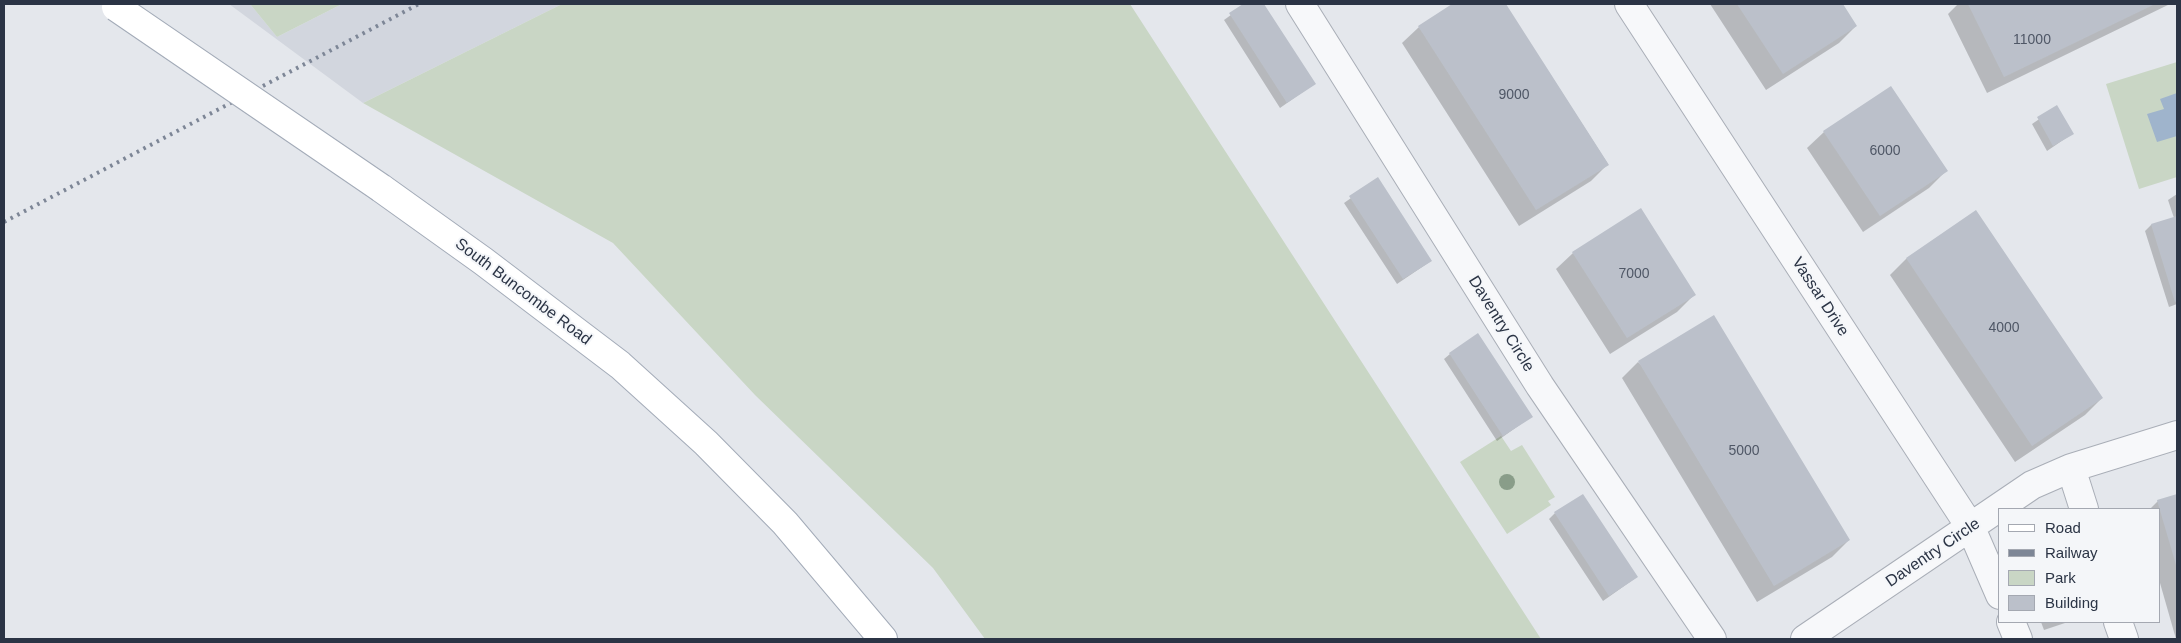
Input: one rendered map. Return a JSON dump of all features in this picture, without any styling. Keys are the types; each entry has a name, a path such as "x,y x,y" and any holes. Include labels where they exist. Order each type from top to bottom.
{"main road":[{"name":"South Buncombe Road","path":"114,5 381,188 514,284 620,365 706,443 785,524 883,639"}],"lane":[{"name":"Daventry Circle","path":"1300,4 1540,386 1712,639"},
{"name":"Vassar Drive","path":"1629,4 1970,528 1998,591"},
{"name":"Daventry Circle","path":"1999,508 2032,485 2071,468 2177,435"},
{"path":"2071,468 2084,508"},
{"name":"Daventry Circle","path":"1805,639 1998,509"},
{"path":"2011,623 2018,639"},
{"path":"2118,623 2124,639"}],"shaded area":[{"path":"229,4 250,4 277,37 342,4 562,4 363,103"}],"green space":[{"path":"250,4 342,4 277,37"},
{"path":"562,4 1130,4 1541,639 985,639 933,568 755,395 613,243 363,103"},
{"path":"2177,62 2177,177 2139,189 2106,84"},
{"path":"1501,436 1511,451 1522,445 1555,497 1548,501 1551,505 1507,534 1460,462"}],"water":[{"path":"2177,93 2177,136 2157,142 2147,114 2164,109 2160,99"}],"building":[{"path":"1243,4 1264,4 1316,84 1287,103 1229,13"},
{"path":"1452,4 1506,4 1609,165 1536,210 1418,26"},
{"path":"1737,4 1843,4 1857,26 1783,74"},
{"path":"1968,4 2155,4 2004,77"},
{"path":"1891,86 1948,171 1880,216 1823,131"},
{"path":"2057,105 2074,134 2053,146 2037,117"},
{"path":"1378,177 1432,261 1403,279 1349,196"},
{"path":"1641,208 1696,295 1627,338 1572,252"},
{"path":"1976,210 2103,398 2032,446 1906,258"},
{"path":"2177,216 2177,301 2175,302 2151,224"},
{"path":"1714,315 1850,540 1774,586 1638,361"},
{"path":"1478,333 1533,417 1503,436 1449,353"},
{"path":"1583,494 1638,577 1609,596 1554,512"},
{"path":"2177,494 2177,568 2161,508 2157,500"}],"railway":[{"path":"4,222 419,4"}]}
